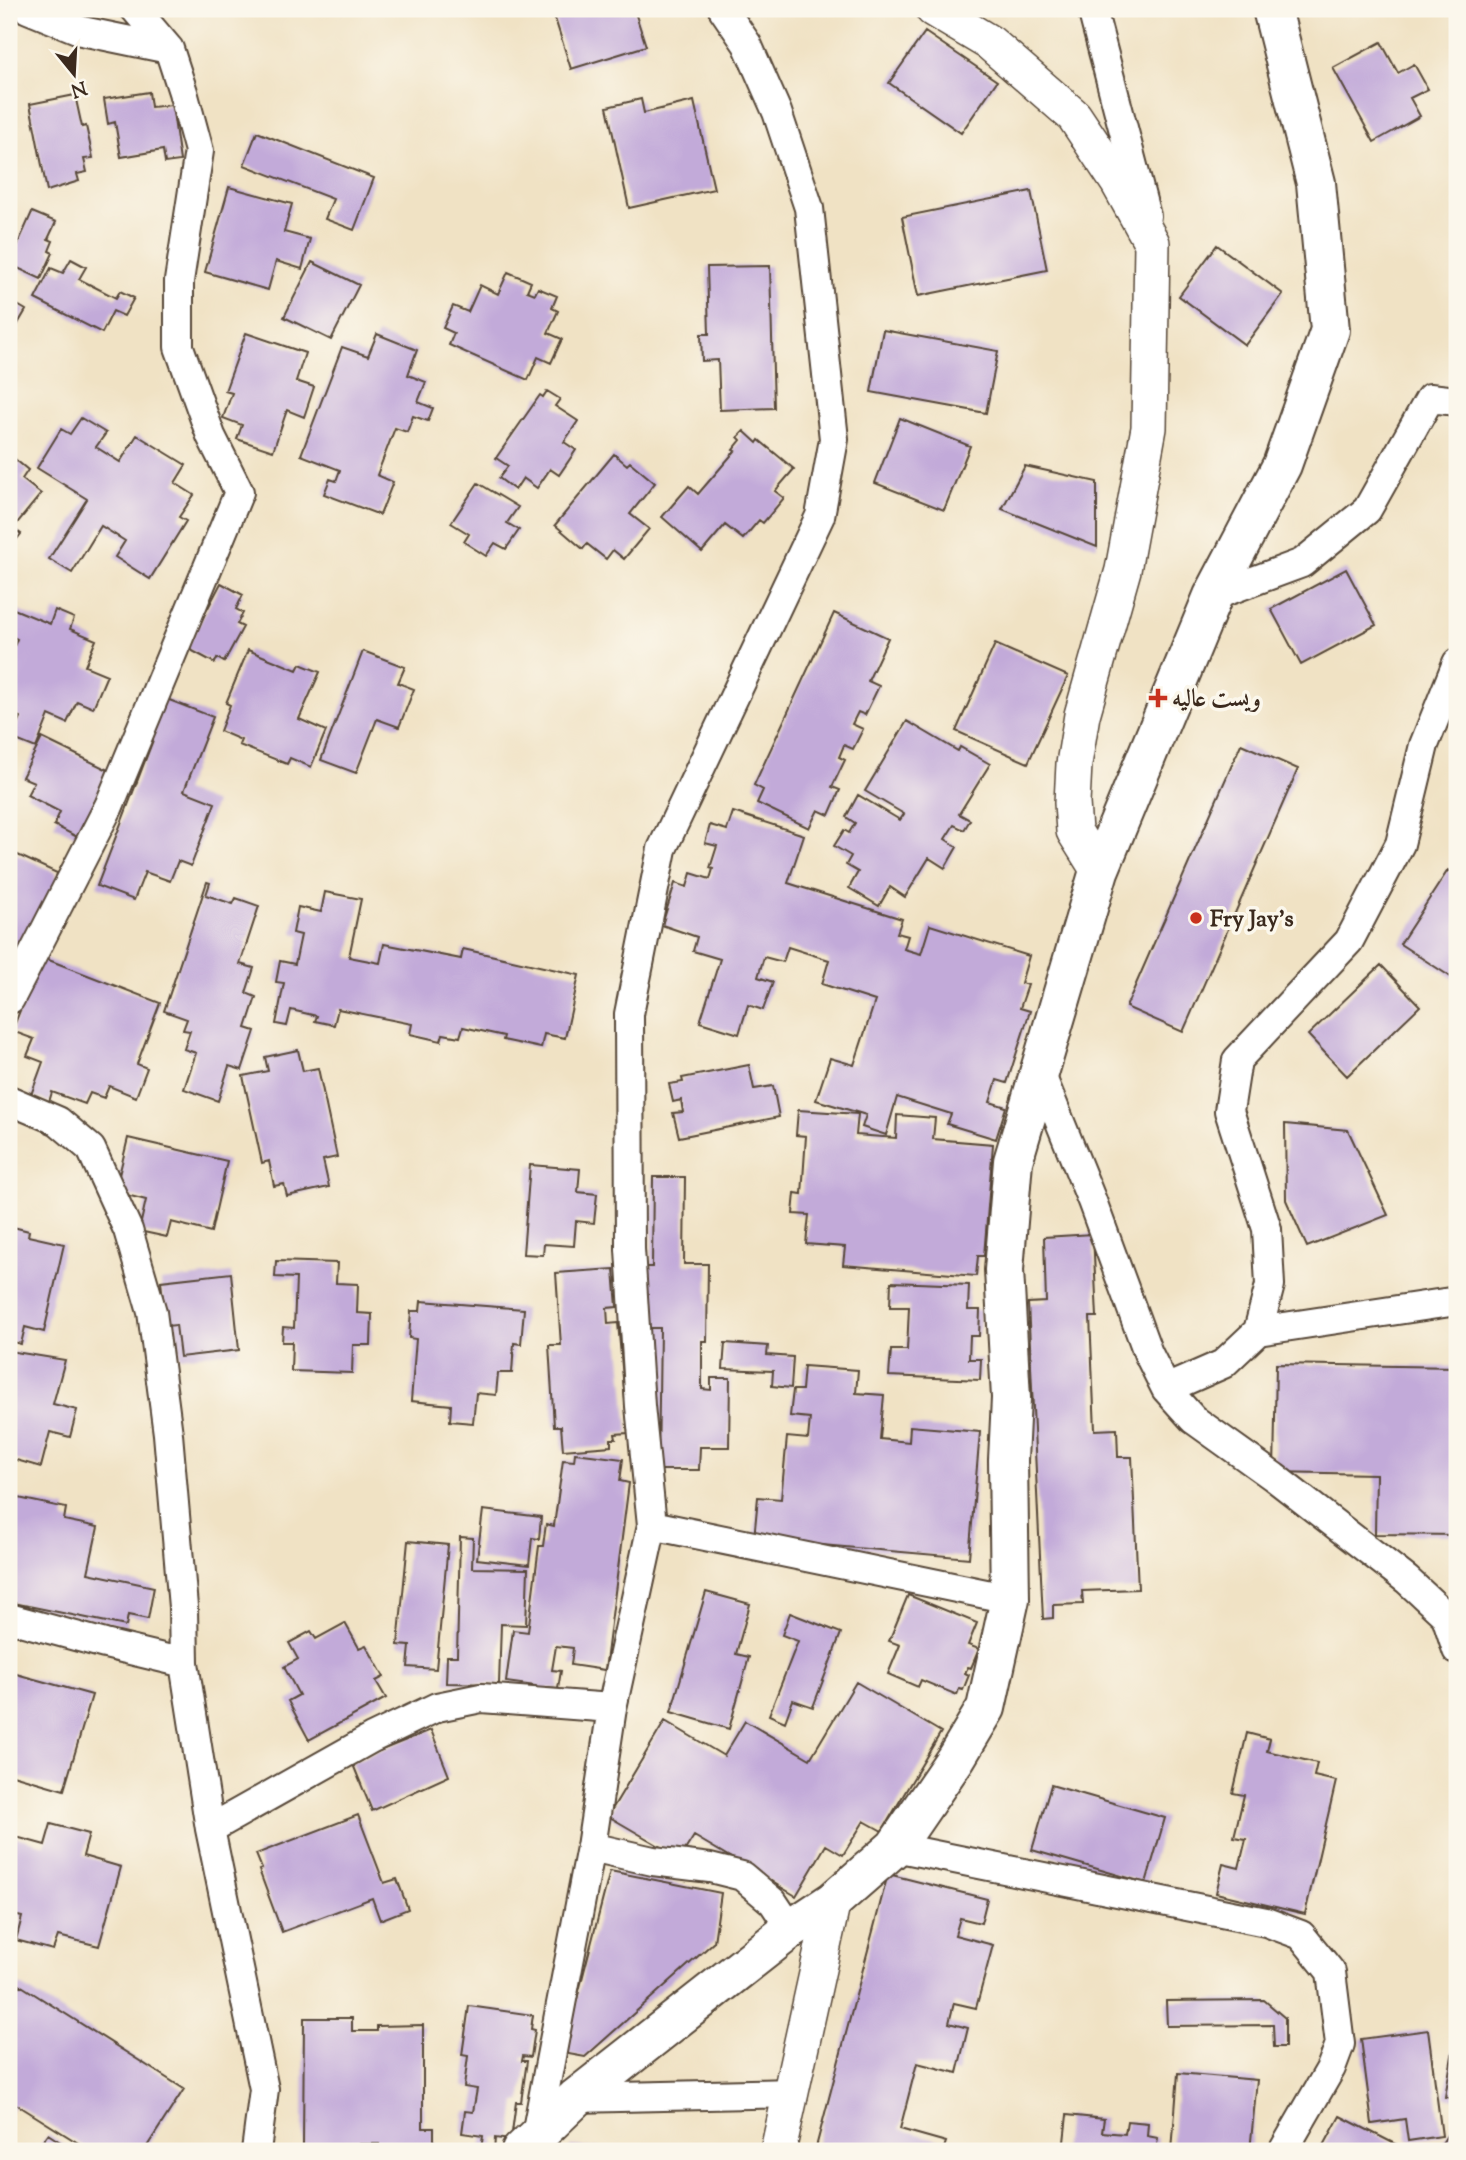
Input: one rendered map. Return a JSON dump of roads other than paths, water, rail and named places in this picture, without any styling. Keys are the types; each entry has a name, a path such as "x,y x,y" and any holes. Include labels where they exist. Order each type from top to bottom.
{"main road":[{"path":"529,2143 576,2098 791,1929 833,1900 895,1847 956,1758 986,1708 1010,1599 1011,1398 1004,1270 1013,1161 1099,871 1213,596 1282,465 1330,330 1316,183 1272,9"}],"street":[{"path":"28,9 82,31 169,49"},
{"path":"9,1000 109,806 239,492 211,436 178,347 179,281 199,151 169,49 135,9"},
{"path":"529,2143 591,1847 612,1708 652,1525 640,1406 630,1249 629,1014 662,849 820,516 834,439 809,208 777,112 747,44 723,9"},
{"path":"933,9 990,43 1074,116 1118,182 1152,243"},
{"path":"1092,9 1152,243 1149,428 1123,570 1082,715 1074,764 1074,831 1099,871"},
{"path":"1213,596 1302,563 1367,510 1430,398 1457,401"},
{"path":"1166,1389 1223,1364 1258,1331 1270,1285 1267,1229 1229,1111 1237,1060 1349,941 1400,844 1424,745 1457,663"},
{"path":"1039,1070 1092,1201 1148,1353 1166,1389 1193,1419 1275,1477 1406,1580 1452,1612 1457,1650"},
{"path":"9,1100 58,1121 91,1149 128,1230 152,1312 169,1448 183,1607 184,1663 210,1829 264,2089 256,2151"},
{"path":"1258,1331 1457,1301"},
{"path":"652,1525 1010,1599"},
{"path":"9,1618 184,1663"},
{"path":"210,1829 372,1738 437,1707 481,1698 612,1708"},
{"path":"591,1847 742,1876 773,1902 791,1929"},
{"path":"895,1847 1266,1922 1301,1936 1332,1972 1340,2044 1331,2068 1283,2151"},
{"path":"778,2151 833,1900"},
{"path":"576,2098 792,2093"}],"place":[{"name":"ويست عاليه","path":"1158,698"},
{"name":"Fry Jay's","path":"1196,918"}]}
